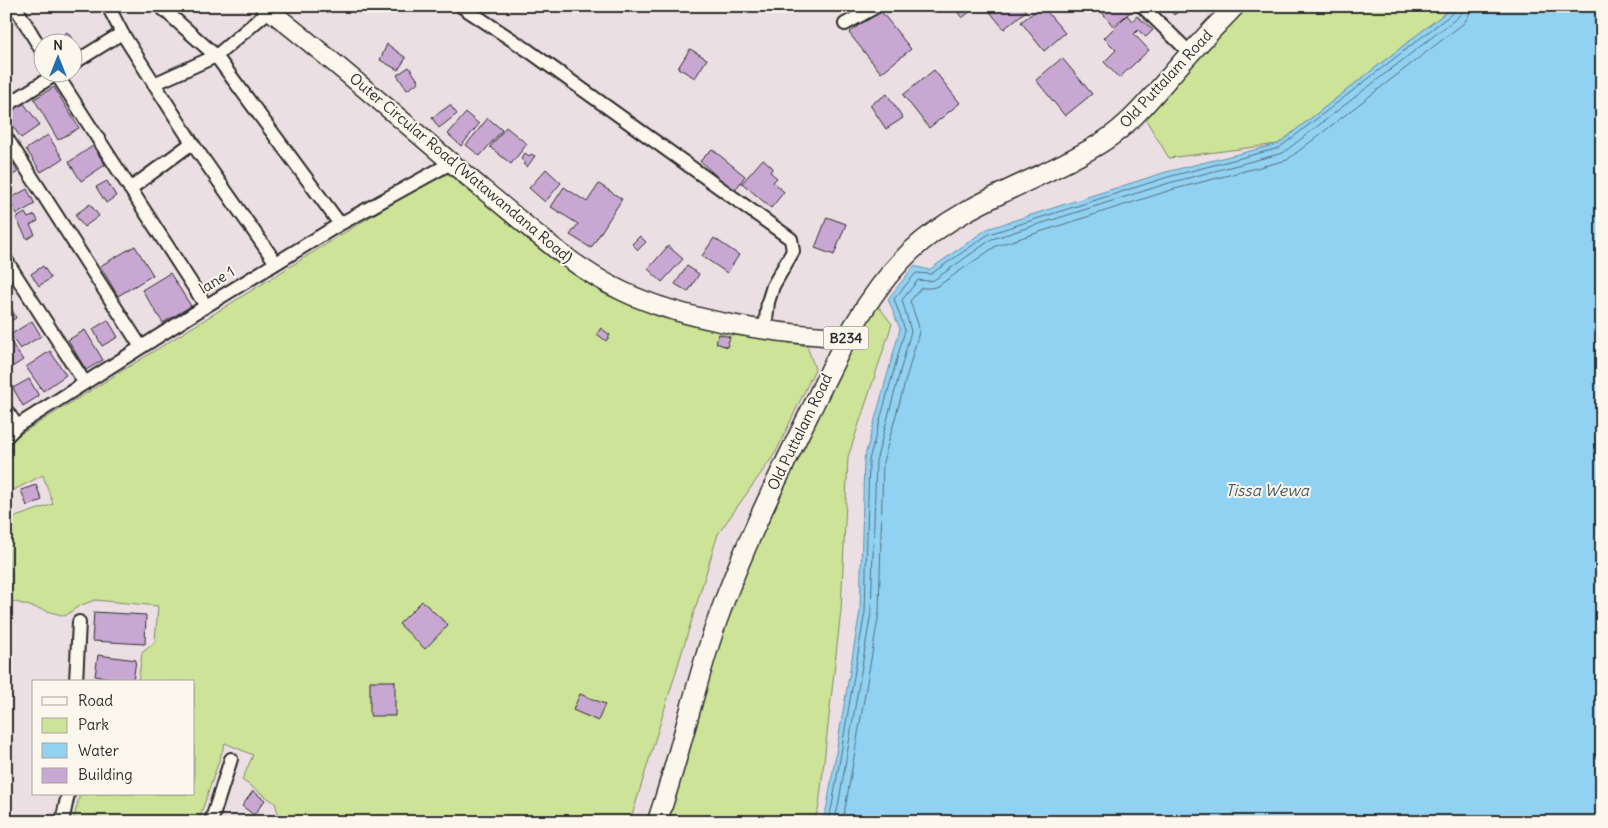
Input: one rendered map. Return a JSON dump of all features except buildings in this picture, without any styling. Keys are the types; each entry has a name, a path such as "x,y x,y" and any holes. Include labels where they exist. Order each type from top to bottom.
{"main road":[{"name":"Old Puttalam Road","path":"657,822 716,625 743,552 846,337 876,290 894,268 929,235 974,208 1085,152 1112,136 1146,103 1235,6"},
{"name":"Outer Circular Road (Watawandana Road)","path":"267,8 562,253 611,286 646,301 677,311 765,329 846,337"}],"street":[{"path":"15,6 32,35"},
{"path":"108,6 122,33 192,143 276,263"},
{"path":"160,6 216,56 340,224"},
{"path":"462,6 791,239 793,251 774,286 768,302 765,329"},
{"path":"845,24 877,6"},
{"path":"1142,6 1190,53"},
{"path":"154,84 216,56 267,8"},
{"path":"82,58 122,33"},
{"path":"6,106 43,82"},
{"path":"63,82 206,306"},
{"path":"6,137 141,347"},
{"path":"130,190 192,143"},
{"name":"lane 1","path":"6,437 17,426 206,306 340,224 452,163"},
{"path":"6,260 85,383"},
{"path":"6,410 17,426"},
{"path":"76,680 79,622"},
{"path":"211,822 231,759"},
{"path":"62,822 68,796"}],"green space":[{"path":"1247,6 1454,6 1278,144 1169,158 1143,115 1197,55"},
{"path":"444,171 553,260 602,293 659,317 705,329 807,346 815,369 776,452 718,534 630,822 281,822 275,803 242,780 253,755 225,743 198,822 73,822 80,796 195,796 195,680 138,680 142,653 155,642 158,606 95,600 79,606 65,616 12,601 7,520 53,504 43,475 6,494 6,443"},
{"path":"878,306 892,324 848,457 841,610 819,806 814,822 665,822 727,610 781,492 854,344"}],"water":[{"name":"Tissa Wewa","path":"1454,6 1602,6 1602,822 822,822 827,806 860,611 864,459 900,329 888,299 914,266 929,270 987,229 1166,172 1278,144"}]}
